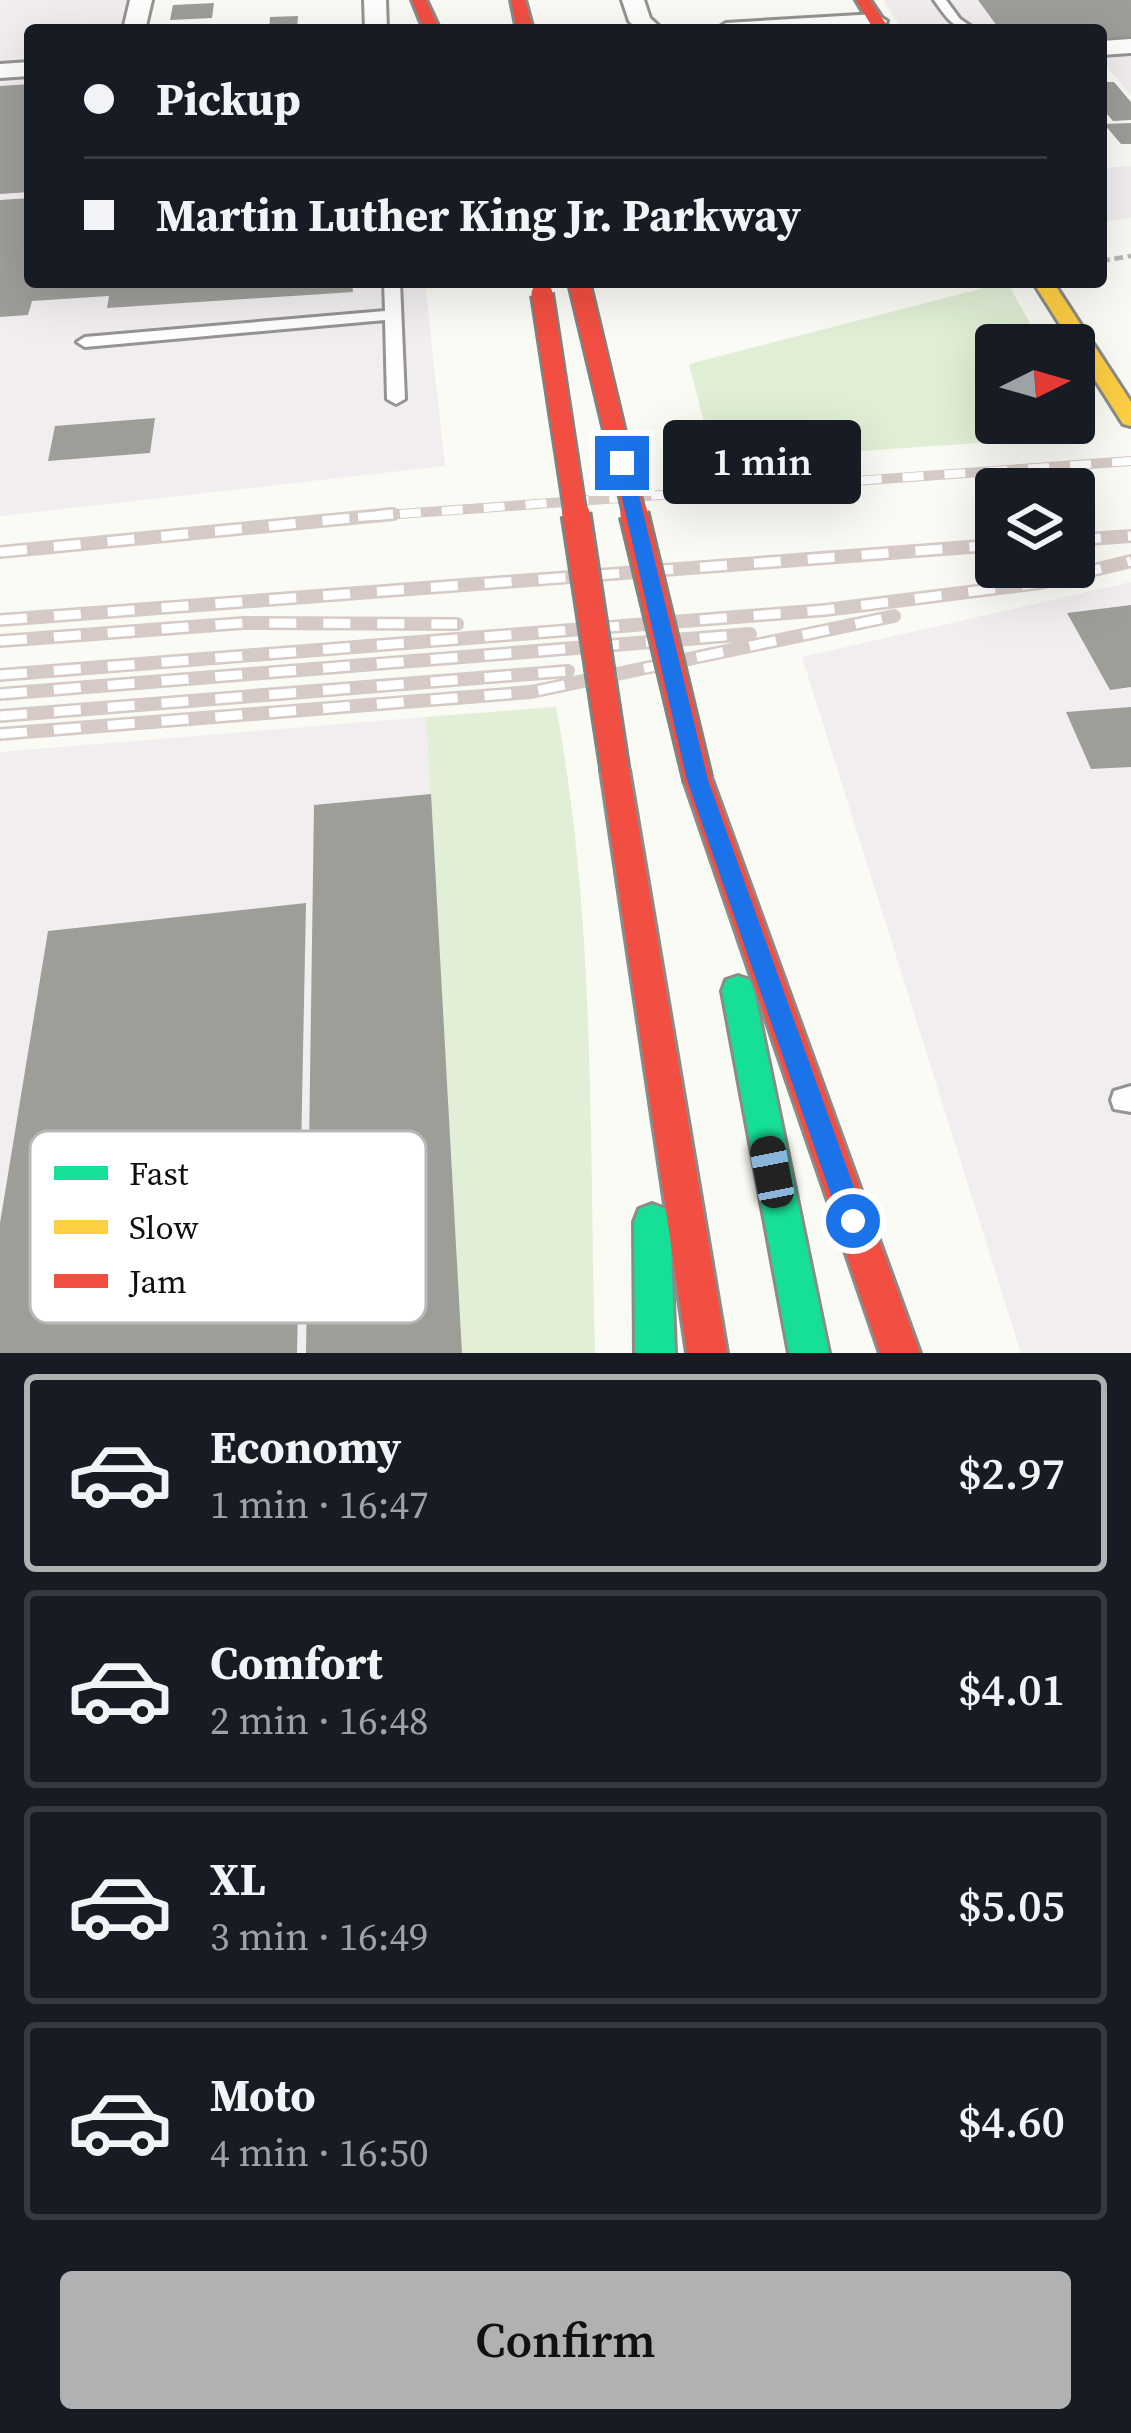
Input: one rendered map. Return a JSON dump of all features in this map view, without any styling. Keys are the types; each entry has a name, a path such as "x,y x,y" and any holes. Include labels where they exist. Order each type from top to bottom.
{"main road":[{"path":"541,288 707,1353"},
{"path":"580,288 698,780 808,1353"},
{"path":"1047,288 1131,419"},
{"path":"615,770 650,1176 655,1353"},
{"path":"698,780 900,1353"}],"street":[{"path":"796,24 874,17"}],"lane":[{"path":"940,0 960,24"},
{"path":"392,288 395,399"},
{"path":"85,342 393,315"}],"shaded area":[{"path":"0,0 130,0 124,24 24,24 24,288 426,288 445,466 0,516"},
{"path":"883,0 1131,0 1131,95 1107,67 1107,24 898,24"},
{"path":"1131,166 1131,218 1107,221 1107,168"},
{"path":"1131,582 1131,1353 1021,1353 802,657"},
{"path":"426,717 462,1353 0,1353 0,752"}],"green space":[{"path":"984,288 1010,288 1030,324 975,324 975,443 714,461 689,364"},
{"path":"556,707 569,787 584,948 595,1353 462,1353 426,717"}],"building":[{"path":"978,0 1131,0 1131,38 1107,40 1107,24 996,24"},
{"path":"214,3 212,18 170,20 173,5"},
{"path":"298,16 297,24 269,24 270,17"},
{"path":"1107,82 1114,82 1131,102 1131,120 1113,121 1107,114"},
{"path":"24,84 24,192 0,194 0,86"},
{"path":"1131,123 1131,144 1121,144 1107,124"},
{"path":"24,198 24,288 353,288 353,292 107,308 109,296 32,301 28,315 0,317 0,200"},
{"path":"155,418 150,453 48,461 55,426"},
{"path":"1131,605 1131,687 1110,690 1067,613"},
{"path":"1131,707 1131,767 1091,769 1066,712"},
{"path":"431,794 462,1353 306,1353 306,1323 426,1323 426,1131 309,1131 314,805"},
{"path":"306,903 301,1131 30,1131 30,1323 298,1323 297,1353 0,1353 0,1223 48,931"}],"railway":[{"path":"374,516 1131,461"},
{"path":"374,516 393,514"},
{"path":"0,552 374,516"},
{"path":"358,517 374,516"},
{"path":"1095,539 1131,536"},
{"path":"0,620 975,547"},
{"path":"0,675 825,610 1040,583 1131,561"},
{"path":"0,734 531,692 894,616"},
{"path":"0,641 244,623 457,624"},
{"path":"0,694 750,634"},
{"path":"0,716 568,671"}],"traffic: fast":[{"path":"738,991 809,1353"},
{"path":"652,1222 655,1353"}],"traffic: slow":[{"path":"1047,288 1131,419"}],"traffic: jam":[{"path":"419,0 429,24"},
{"path":"518,0 524,24"},
{"path":"863,0 878,24"},
{"path":"580,288 698,780"},
{"path":"542,294 615,770"},
{"path":"615,770 707,1353"},
{"path":"698,780 900,1353"}],"route":[{"path":"622,463 698,780 853,1221"}]}
